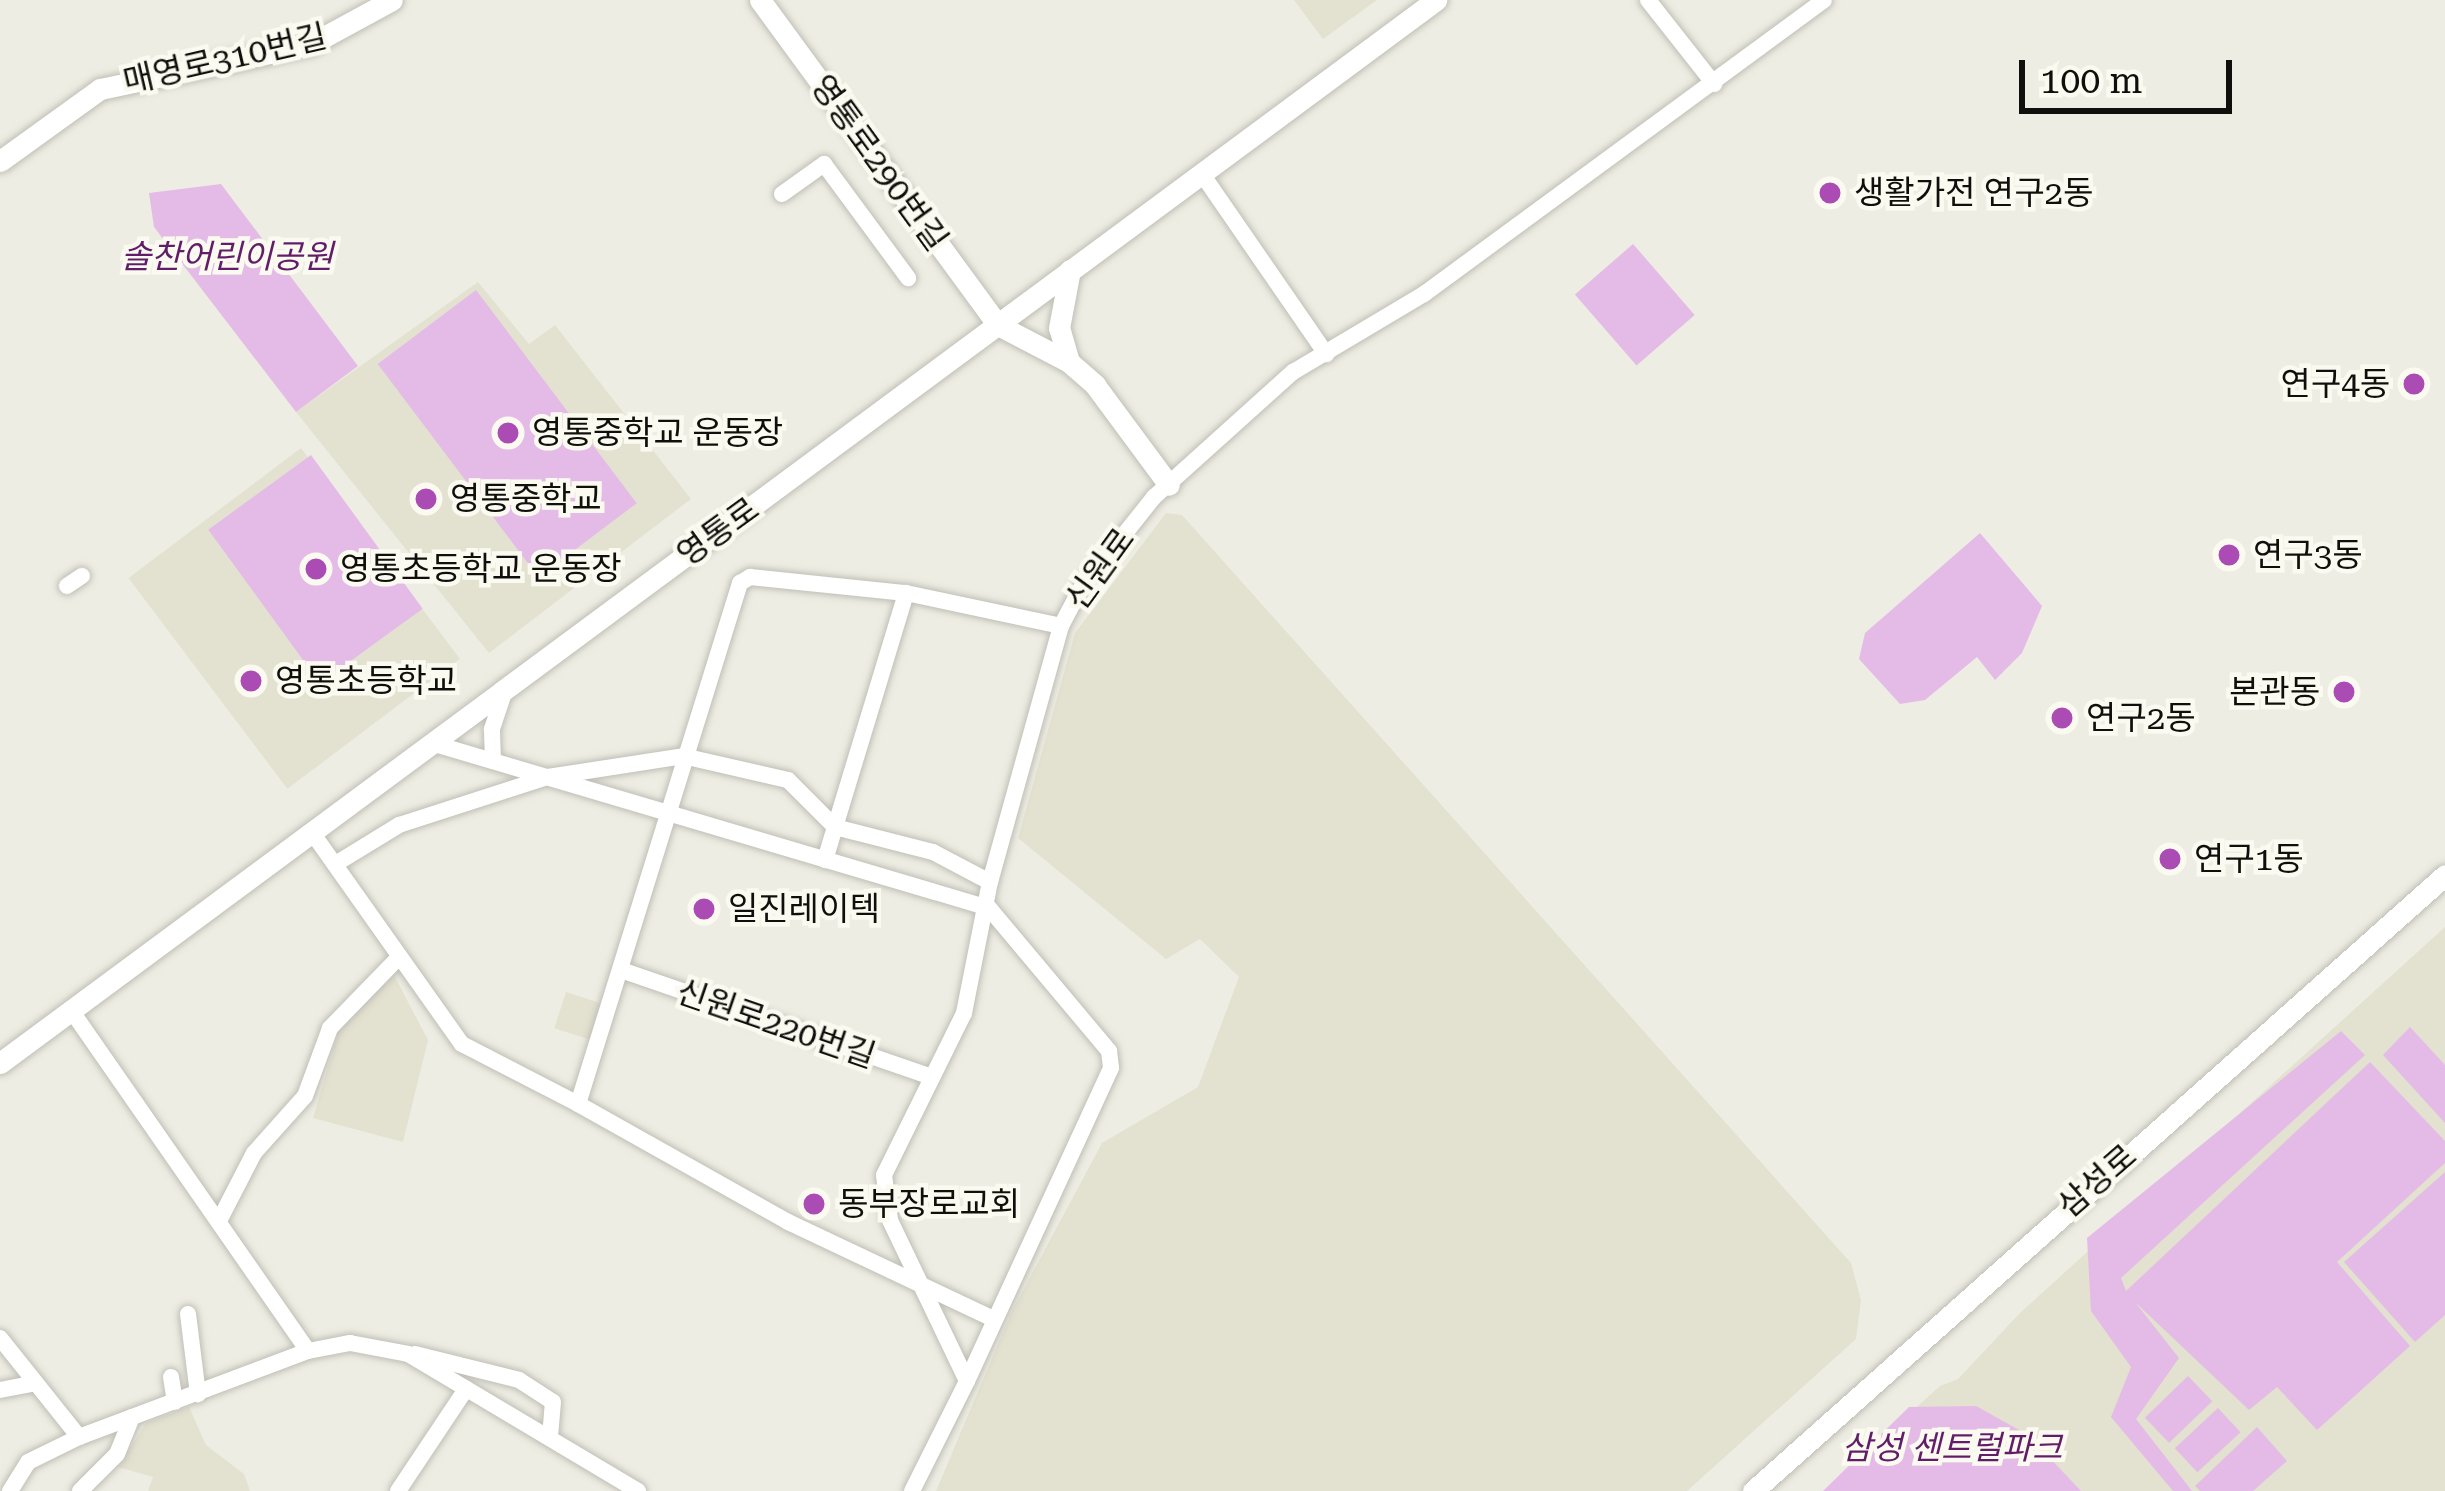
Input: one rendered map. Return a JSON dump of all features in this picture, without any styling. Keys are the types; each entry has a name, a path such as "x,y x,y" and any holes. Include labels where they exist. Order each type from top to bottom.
{"street":[{"name":"매영로310번길","path":"0,160 100,89 311,44 392,0"},
{"name":"영통로290번길","path":"760,0 998,325"},
{"name":"영통로","path":"0,1063 1436,0"},
{"path":"1648,0 1714,84"},
{"name":"신원로","path":"967,1381 932,1296 890,1220 883,1189 900,1131 964,1013 989,908 990,882 1061,626 1080,590 1230,422 1326,354 1424,294 1825,0"},
{"path":"782,194 824,164 908,278"},
{"path":"1202,173 1326,354"},
{"path":"1070,270 1059,328 1070,362"},
{"path":"998,325 1070,362 1104,395 1169,485"},
{"path":"578,1104 740,583 750,577 906,593 1061,626"},
{"path":"825,860 906,593"},
{"path":"494,760 492,728 505,690"},
{"path":"435,744 989,908 1112,1059 991,1318 967,1381 912,1491"},
{"path":"337,863 399,826 548,777 683,756 788,780 835,826 933,852 990,882"},
{"path":"311,831 462,1044 932,1296 991,1318"},
{"name":"삼성로","path":"1754,1491 2445,875"},
{"path":"221,1217 254,1153 305,1096 330,1028 399,957"},
{"name":"신원로220번길","path":"621,970 931,1077"},
{"path":"71,1010 221,1217 308,1351"},
{"path":"188,1314 187,1352 198,1394"},
{"path":"0,1338 29,1384 79,1437"},
{"path":"10,1491 28,1462 79,1437 308,1351 350,1343 519,1380 553,1402 550,1437"},
{"path":"408,1354 638,1491"},
{"path":"171,1377 176,1402"},
{"path":"0,1390 29,1384"},
{"path":"398,1491 466,1388"},
{"path":"80,1491 116,1454 132,1417"}],"shaded area":[{"path":"1294,0 1377,0 1323,39"},
{"path":"478,282 529,344 555,325 691,499 489,653 296,412"},
{"path":"301,448 460,659 287,789 128,578"},
{"path":"1166,513 1182,515 1851,1263 1861,1300 1856,1339 1687,1491 936,1491 1012,1311 1102,1143 1198,1087 1239,977 1200,939 1166,959 1018,838 1075,633"},
{"path":"2445,927 2445,1491 1824,1491 1940,1386 1958,1379 2020,1313"},
{"path":"394,975 428,1040 403,1142 313,1118 341,1023"},
{"path":"566,992 605,1005 593,1041 554,1028"},
{"path":"189,1407 206,1445 244,1474 250,1491 148,1491 153,1477 118,1467 146,1423"}],"green space":[{"name":"솔찬어린이공원","path":"221,184 358,366 296,412 154,227 149,193"},
{"path":"1633,244 1695,315 1637,365 1575,295"},
{"name":"영통중학교 운동장","path":"476,290 637,503 538,577 378,364"},
{"name":"영통초등학교 운동장","path":"311,455 423,609 320,683 208,530"},
{"path":"1980,533 2042,606 2022,653 1995,680 1977,657 1925,700 1900,704 1859,659 1865,633"},
{"path":"2410,1027 2445,1065 2445,1123 2383,1055"},
{"path":"2341,1031 2365,1055 2121,1278 2126,1291 2370,1062 2445,1141 2445,1163 2337,1262 2410,1346 2317,1430 2277,1387 2249,1410 2135,1302 2179,1358 2136,1419 2192,1491 2173,1491 2111,1417 2131,1367 2091,1311 2087,1238"},
{"path":"2445,1172 2445,1315 2415,1342 2344,1262"},
{"path":"2188,1376 2212,1401 2169,1443 2145,1418"},
{"name":"삼성 센트럴파크","path":"1976,1406 2028,1435 2081,1491 1823,1491 1909,1407"},
{"path":"2218,1408 2241,1432 2197,1472 2175,1448"},
{"path":"2257,1427 2287,1461 2253,1491 2200,1491 2195,1486"}],"place":[{"name":"생활가전 연구2동","path":"1830,193"},
{"name":"연구4동","path":"2414,384"},
{"name":"영통중학교 운동장","path":"508,433"},
{"name":"영통중학교","path":"426,499"},
{"name":"연구3동","path":"2229,555"},
{"name":"영통초등학교 운동장","path":"316,569"},
{"name":"영통초등학교","path":"251,681"},
{"name":"본관동","path":"2344,692"},
{"name":"연구2동","path":"2062,718"},
{"name":"연구1동","path":"2170,859"},
{"name":"일진레이텍","path":"704,909"},
{"name":"동부장로교회","path":"814,1204"}]}
